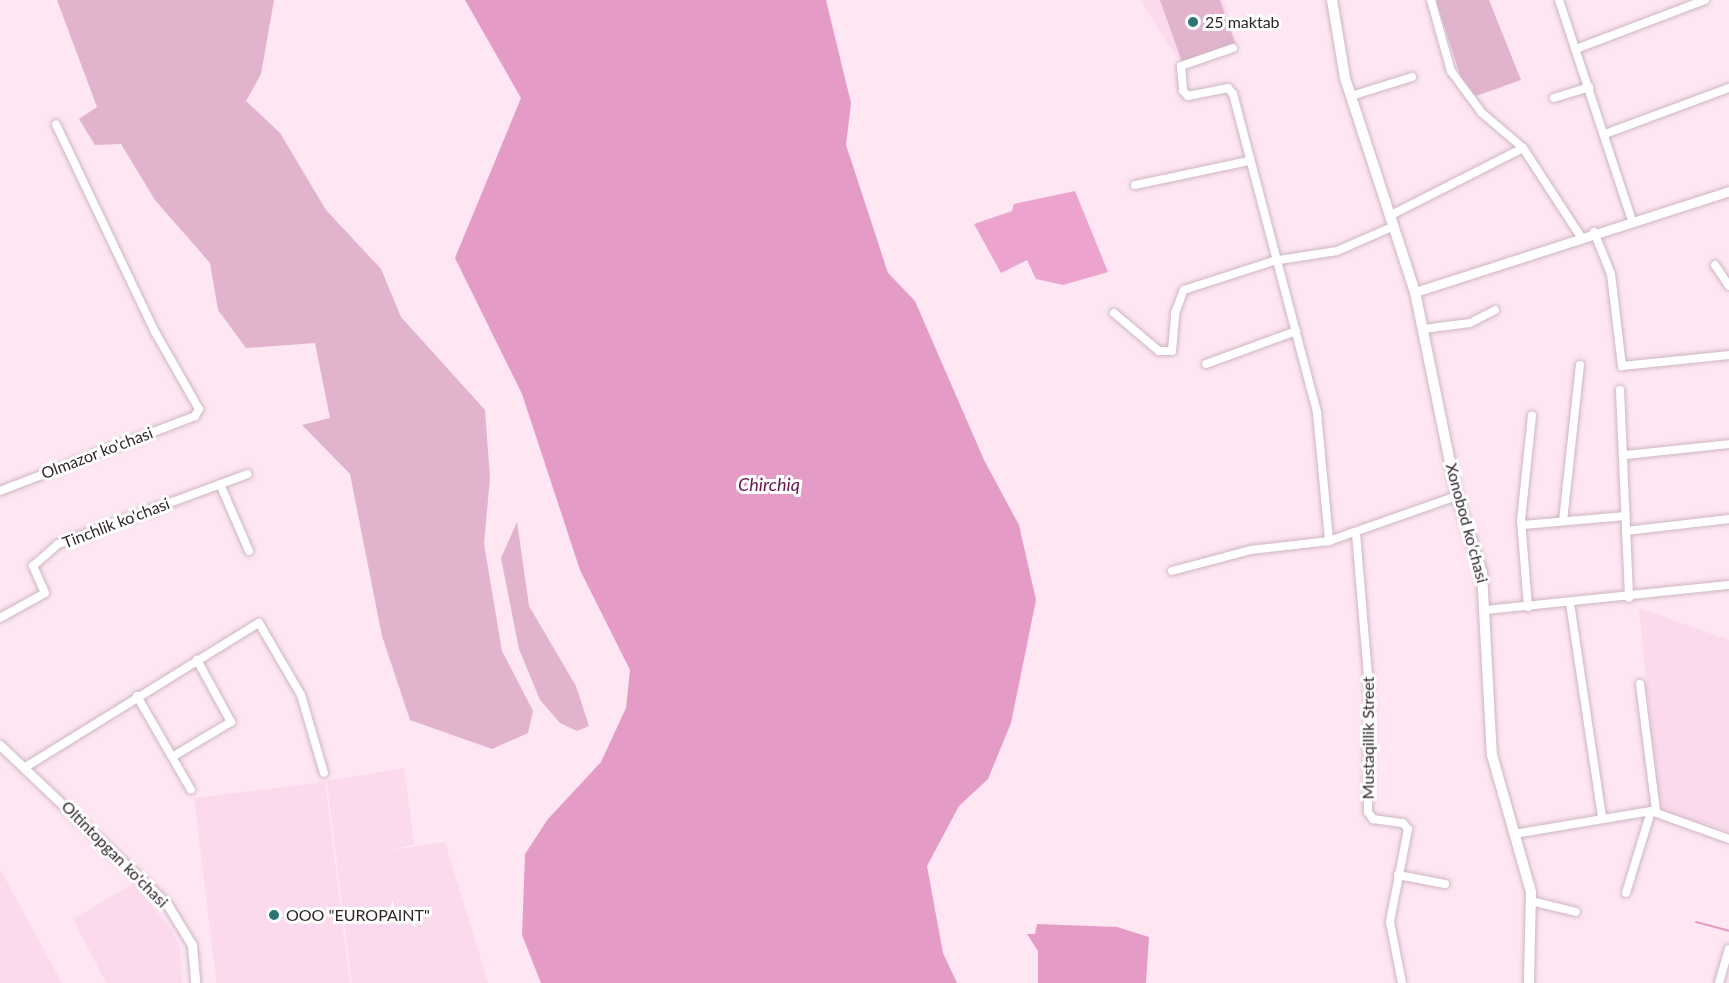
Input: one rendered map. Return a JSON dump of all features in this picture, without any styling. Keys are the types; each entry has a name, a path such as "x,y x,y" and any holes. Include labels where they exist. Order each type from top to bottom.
{"main road":[{"name":"Xonobod koʻchasi","path":"1332,0 1351,96 1415,292 1457,496 1481,566 1492,755 1531,901 1529,983"}],"street":[{"path":"1431,0 1451,71 1482,113 1523,148 1581,237"},
{"path":"1559,0 1631,218"},
{"path":"1576,50 1705,0"},
{"path":"1233,48 1184,65 1180,72 1185,95 1231,90 1273,261 1296,331 1317,413 1329,541"},
{"path":"1351,96 1412,77"},
{"path":"1554,98 1589,87"},
{"path":"1605,134 1729,88"},
{"name":"Olmazor ko'chasi","path":"0,491 195,416 198,406 155,332 56,124"},
{"path":"1389,216 1523,148"},
{"path":"1135,185 1249,161"},
{"path":"1415,292 1631,218 1729,191"},
{"path":"1114,313 1158,351 1172,351 1175,313 1184,290 1273,261 1337,251 1392,227"},
{"path":"1594,232 1611,274 1622,366 1729,355"},
{"path":"1714,266 1729,286"},
{"path":"1424,329 1470,323 1495,309"},
{"path":"1206,364 1296,331"},
{"path":"1563,521 1580,365"},
{"path":"1620,390 1625,455 1629,598"},
{"path":"1528,607 1522,492 1532,416"},
{"path":"1625,455 1729,444"},
{"name":"Tinchlik ko'chasi","path":"0,618 45,593 33,566 58,544 248,474"},
{"path":"220,484 249,551"},
{"path":"1172,571 1251,550 1329,541 1356,533 1382,519 1457,496"},
{"path":"1524,525 1626,516"},
{"path":"1626,531 1729,519"},
{"name":"Mustaqillik Street","path":"1356,533 1369,689 1368,813 1373,819 1407,826 1390,922 1402,983"},
{"path":"1485,610 1629,598 1729,585"},
{"path":"1570,603 1602,818"},
{"path":"24,768 197,660 263,625 301,695 324,773"},
{"path":"172,757 231,722 197,660"},
{"path":"1626,893 1654,811 1641,684"},
{"path":"137,696 191,790"},
{"name":"Oltintopgan ko'chasi","path":"0,746 167,904 192,945 195,983"},
{"path":"1514,834 1654,811 1729,839"},
{"path":"1398,875 1445,885"},
{"path":"1531,901 1576,912"},
{"path":"1719,983 1729,949"}],"shaded area":[{"path":"57,0 274,0 261,74 246,101 280,133 326,210 381,269 401,317 485,410 490,478 484,544 502,651 533,711 528,733 492,749 410,720 382,636 350,474 302,425 330,418 315,343 246,348 218,310 210,263 155,200 121,144 95,145 79,119 97,107"},
{"name":"25 maktab","path":"1140,0 1224,0 1237,45 1181,64"},
{"name":"25 maktab","path":"1160,0 1220,0 1235,43 1182,62"},
{"path":"1436,0 1489,0 1521,80 1476,96 1461,78"},
{"path":"1075,191 1108,272 1063,285 1036,279 1027,260 1001,273 974,224 1012,211 1014,204"},
{"path":"517,522 529,606 576,686 589,726 577,731 560,723 540,700 519,649 501,558"},
{"path":"1639,608 1729,640 1729,831 1659,809"},
{"path":"404,768 414,844 388,851 445,842 488,983 352,983 336,857 343,855 336,856 327,781"},
{"path":"325,782 350,982 217,983 194,798"},
{"path":"0,869 62,983 0,983"},
{"path":"133,884 169,926 180,948 182,983 106,983 73,919"}],"water":[{"name":"Chirchiq","path":"465,0 826,0 851,103 846,145 888,273 915,301 984,460 1019,525 1036,600 1011,723 988,779 959,806 927,866 943,953 957,983 541,983 522,935 525,854 548,819 601,762 626,708 630,670 580,570 522,394 455,258 521,98"},
{"path":"1037,924 1117,927 1149,937 1146,983 1038,983 1038,951 1027,934 1035,934"}],"waterway":[{"path":"1696,922 1729,931"}],"place":[{"name":"25 maktab","path":"1193,22"},
{"name":"OOO \"EUROPAINT\"","path":"274,915"}]}
